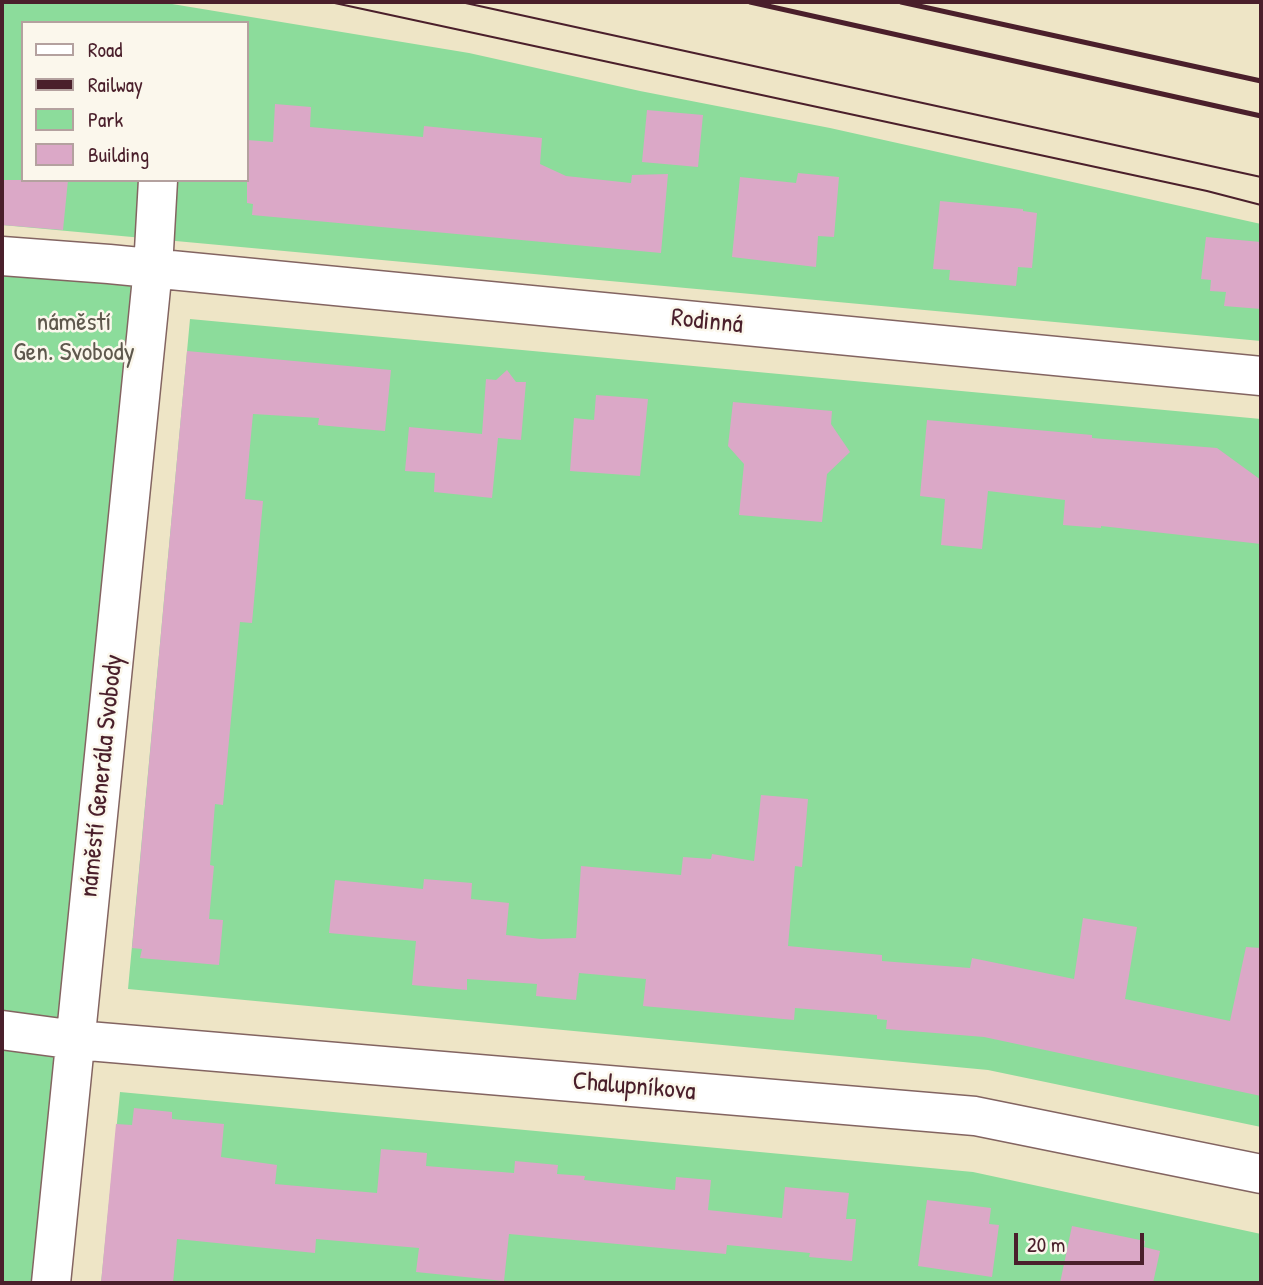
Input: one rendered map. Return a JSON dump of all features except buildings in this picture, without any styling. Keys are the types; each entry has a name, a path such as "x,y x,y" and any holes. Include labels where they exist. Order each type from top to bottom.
{"street":[{"name":"náměstí Generála Svobody","path":"51,1283 153,268 158,182"},
{"path":"2,256 153,268"},
{"name":"Rodinná","path":"153,268 1261,376"},
{"name":"Chalupníkova","path":"2,1030 76,1040 975,1116 1261,1174"}],"green space":[{"path":"2,2 160,2 469,53 640,91 830,128 1261,224 1261,341 2,225"},
{"name":"náměstí Gen. Svobody","path":"2,256 153,268 51,1283 2,1283"},
{"path":"190,319 1261,419 1261,1127 988,1070 128,989"},
{"path":"120,1092 973,1172 1261,1234 1261,1283 101,1283"}],"tram line":[{"path":"330,2 1207,191 1261,205"},
{"path":"461,2 1261,177"}],"railway":[{"path":"750,2 1261,116"},
{"path":"901,2 1261,81"}]}
